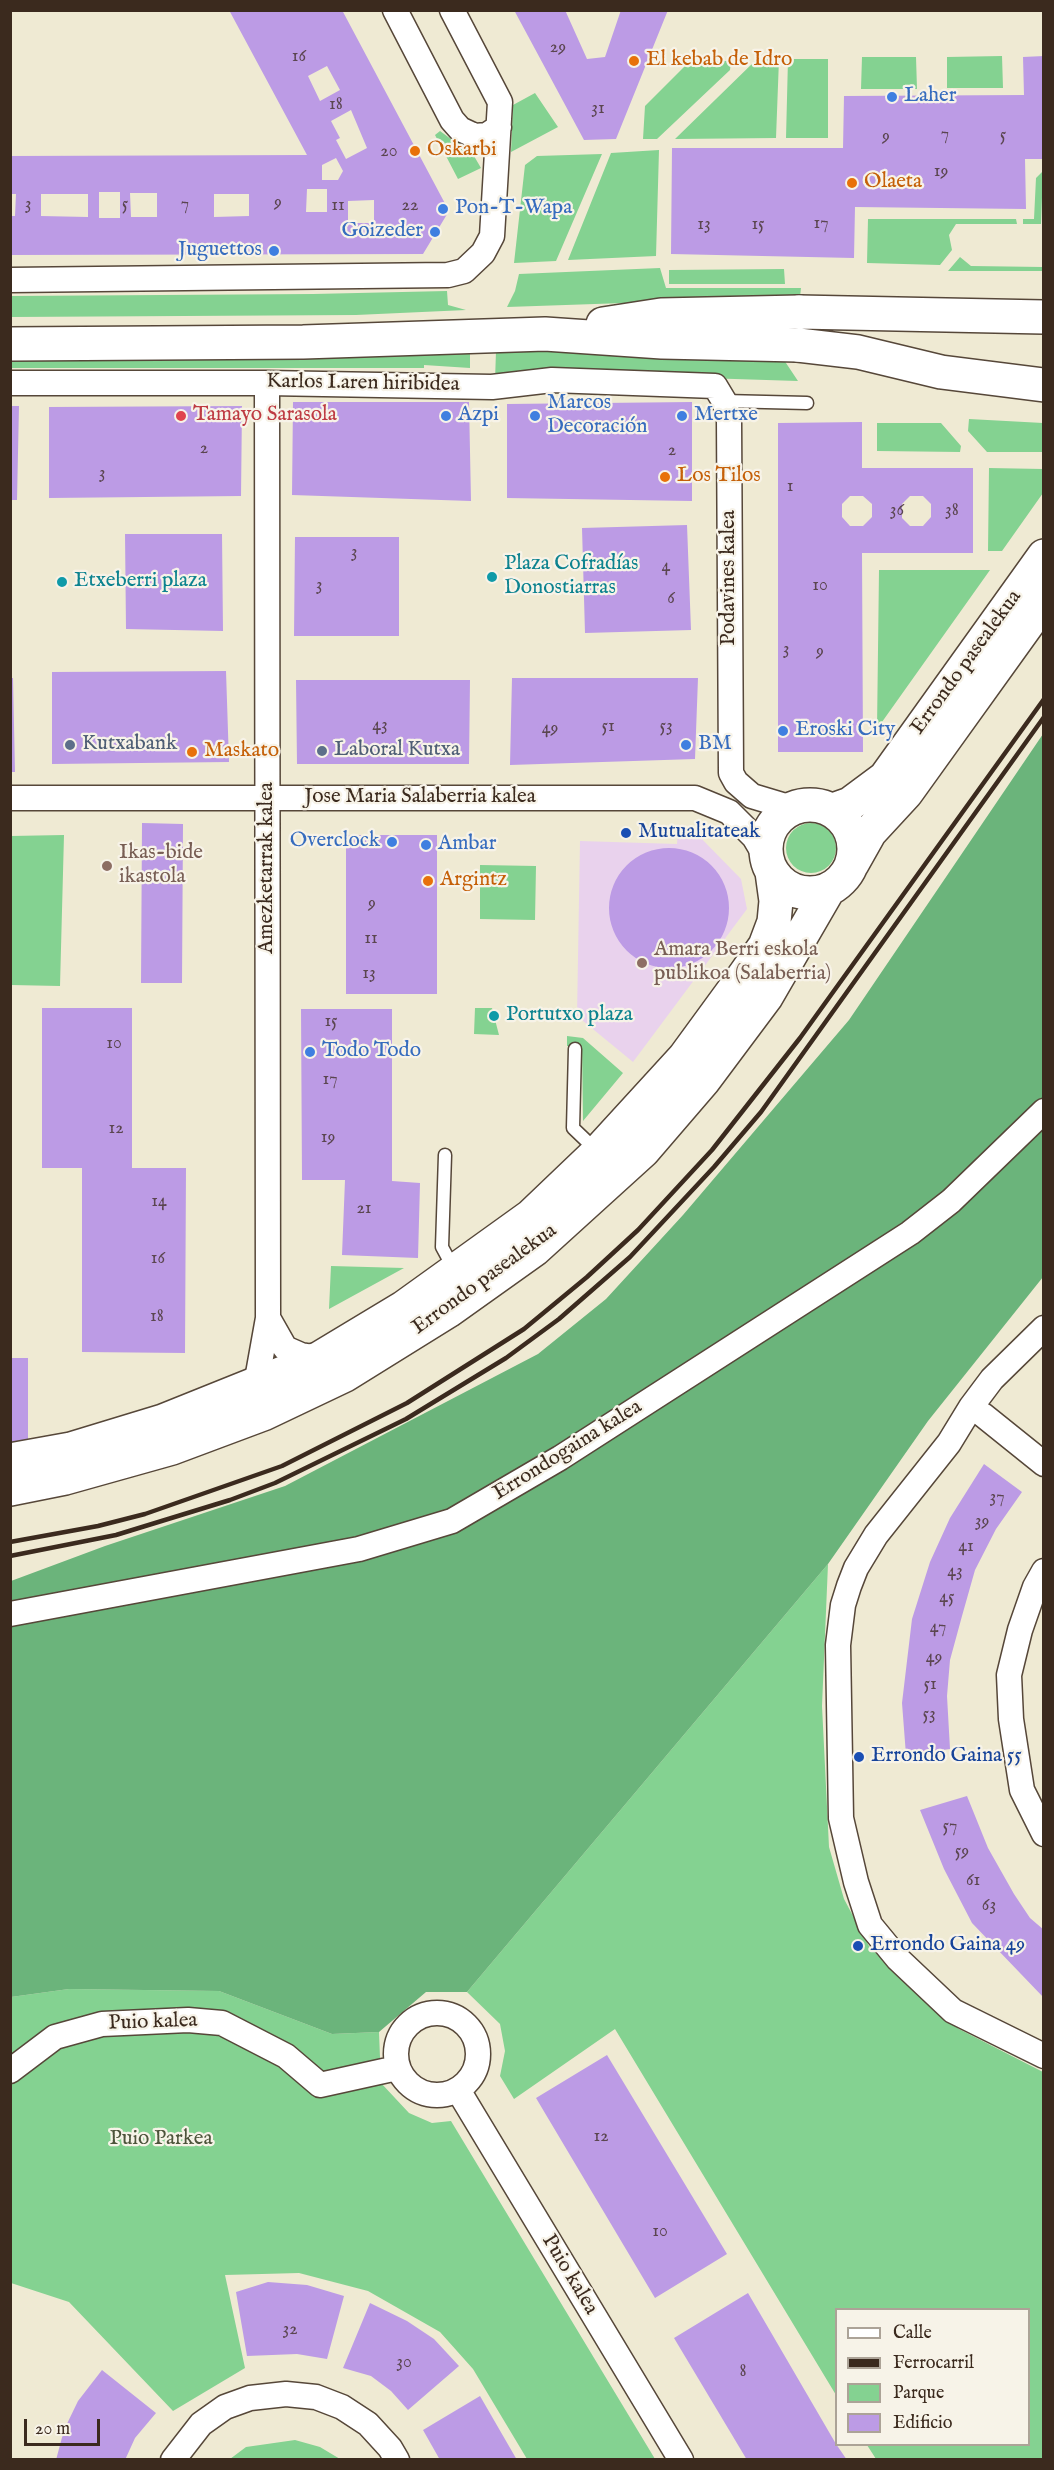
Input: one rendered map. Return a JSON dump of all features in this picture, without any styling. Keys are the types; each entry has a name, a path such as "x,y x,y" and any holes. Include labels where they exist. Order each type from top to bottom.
{"main road":[{"name":"Karlos I.aren hiribidea","path":"545,334 662,315 799,312 1044,317"},
{"name":"Karlos I.aren hiribidea","path":"10,344 303,342 545,334 663,342 798,345 858,352 941,372 1044,385"},
{"name":"Errondo pasealekua","path":"832,810 850,804 885,778 1044,556"},
{"name":"Errondo pasealekua","path":"852,864 870,832 906,792 1044,601"},
{"path":"819,805 832,810 844,820 852,833 855,849 852,864 838,884 828,890 812,894 797,891 783,884 770,866 768,835 773,824 792,808 819,805"},
{"name":"Errondo pasealekua","path":"10,1460 71,1449 153,1424 320,1358 455,1272 531,1216 598,1152 684,1058 765,946 774,922 776,902 770,866"},
{"name":"Errondo pasealekua","path":"10,1489 65,1478 172,1448 263,1414 345,1375 448,1311 535,1249 643,1150 704,1080 766,997 828,890"}],"street":[{"path":"395,10 452,120 460,129 475,136 487,135 499,127"},
{"path":"10,280 448,275 464,272 475,262 492,236 500,102 452,10"},
{"name":"Karlos I.aren hiribidea","path":"10,383 267,382 492,387 552,380 720,394"},
{"name":"Amezketarrak kalea","path":"256,1385 268,1318 267,382"},
{"name":"Podavines kalea","path":"720,394 729,418 731,773"},
{"path":"695,798 716,790 731,773 736,782 752,796 792,808"},
{"name":"Jose Maria Salaberria kalea","path":"10,798 695,798 729,812 754,837 770,866"},
{"name":"Errondogaina kalea","path":"10,1614 358,1549 452,1521 560,1458 910,1233 951,1201 1044,1111"},
{"name":"Amezketarrak kalea","path":"268,1318 285,1348 301,1355 320,1358"},
{"path":"1044,1329 992,1378 971,1407 950,1443 876,1535 856,1568 843,1605 838,1645 841,1818 856,1882 870,1925 897,1959 953,2011 1044,2056"},
{"path":"950,1443 983,1415 1025,1364 1044,1334"},
{"path":"983,1415 1044,1464"},
{"path":"1044,1571 1035,1587 1020,1630 1010,1675 1011,1719 1022,1790 1044,1834"},
{"path":"428,2014 450,2015 461,2021 471,2031 478,2050 475,2070 458,2090 434,2096 419,2092 407,2084 397,2068 398,2041 408,2024 428,2014"},
{"name":"Puio kalea","path":"10,2071 55,2037 102,2024 188,2020 222,2023 286,2056 320,2085 397,2068"},
{"name":"Puio kalea","path":"458,2090 681,2460"},
{"path":"173,2460 201,2424 225,2407 250,2398 286,2394 316,2397 342,2407 368,2424 390,2448 397,2460"}],"lane":[{"path":"720,394 807,403"},
{"path":"575,1049 573,1128 598,1152"},
{"path":"445,1155 442,1247 455,1272"}],"shaded area":[{"name":"Amara Berri eskola publikoa (Salaberria)","path":"678,829 696,833 741,879 747,909 633,1062 577,1016 580,841 677,844"}],"green space":[{"path":"1002,56 1003,88 947,88 947,57"},
{"path":"862,57 916,57 917,89 861,89"},
{"path":"757,59 779,59 776,138 675,139"},
{"path":"788,59 828,59 828,138 786,138"},
{"path":"690,61 731,61 730,70 657,139 643,139 645,106"},
{"path":"535,93 558,127 511,152 513,105"},
{"path":"440,131 455,142 467,144 481,168 458,179 435,135"},
{"path":"659,150 656,256 568,260 611,153"},
{"path":"602,154 556,261 514,263 525,165 537,156"},
{"path":"1043,171 1041,224 1023,224 1023,219 1034,219 1036,178"},
{"path":"868,219 1016,219 1017,224 956,224 949,235 952,250 940,265 867,263"},
{"path":"960,257 971,266 1043,267 1043,271 948,271"},
{"path":"660,268 666,288 801,288 800,297 507,307 515,291 519,274"},
{"path":"784,269 785,284 669,284 669,270"},
{"path":"447,291 448,305 466,310 356,315 11,317 11,296"},
{"path":"609,350 780,354 798,381 608,375 495,381 496,351"},
{"path":"470,352 470,368 424,365 424,368 11,368 10,359"},
{"path":"969,419 1043,423 1043,452 987,452 968,431"},
{"path":"877,423 941,423 961,446 960,452 877,451"},
{"path":"989,468 1043,469 1043,493 1002,551 988,551"},
{"path":"879,570 990,570 877,729"},
{"path":"1043,734 1043,1277 928,1421 828,1564 467,1992 426,1992 379,2032 332,2034 219,1991 69,1989 11,1997 11,1581 105,1546 285,1486 538,1354 606,1299 683,1215 849,1020"},
{"path":"806,823 816,823 829,830 836,843 836,853 829,866 816,873 806,873 797,869 790,862 786,853 786,843 790,834 797,827"},
{"path":"64,835 60,986 11,985 11,836"},
{"path":"480,865 536,866 535,920 480,919"},
{"path":"475,1008 492,1008 499,1035 474,1034"},
{"path":"567,1036 583,1038 623,1073 583,1121 582,1046 567,1046"},
{"path":"331,1266 404,1268 329,1309"},
{"path":"828,1564 822,1706 829,1847 844,1899 869,1946 906,1984 959,2029 1043,2072 1043,2459 876,2459 868,2446 1030,2446 1030,2308 835,2308 835,2393 615,2029 514,2099 500,2076 505,2051 500,2024 467,1992"},
{"name":"Puio Parkea","path":"69,1989 219,1991 332,2034 379,2032 381,2083 409,2113 432,2123 451,2121 655,2459 527,2459 473,2369 440,2332 368,2291 299,2273 225,2275 245,2368 173,2411 69,2302 11,2283 11,1997"},
{"path":"295,2440 320,2447 340,2459 230,2459 246,2447"}],"building":[{"path":"229,10 342,10 449,211 423,254 10,255 10,216 15,216 16,194 10,194 10,156 307,155","holes":["327,66 340,90 320,101 308,76","351,110 367,148 346,159 336,140 340,138 331,121","336,158 343,171 338,180 322,180 322,165","307,189 327,189 327,212 306,212","99,192 120,192 120,218 99,218","130,193 157,193 157,217 131,217","41,194 88,194 88,217 41,216","214,194 249,194 249,216 214,217","374,200 374,223 348,223 348,201"]},
{"path":"514,10 565,10 587,59 605,57 621,10 668,10 616,139 584,140"},
{"path":"1044,56 1044,159 1025,159 1026,209 855,207 854,258 671,254 672,148 843,148 844,96 1024,95 1023,57"},
{"path":"293,402 469,402 471,501 292,495"},
{"path":"692,402 692,501 507,498 507,404"},
{"path":"10,406 19,406 17,500 10,500"},
{"path":"242,406 241,496 49,498 49,407"},
{"path":"862,422 862,468 973,468 973,553 862,553 863,752 778,752 778,423","holes":["850,496 863,496 872,504 872,517 863,526 850,526 842,517 842,504","910,496 923,496 931,504 931,517 923,526 910,526 902,518 902,504"]},
{"path":"687,525 691,630 585,633 582,528"},
{"path":"125,534 222,534 223,631 126,629"},
{"path":"295,537 399,537 399,636 294,636"},
{"path":"226,671 229,762 52,764 52,672"},
{"path":"10,678 13,678 15,772 10,772"},
{"path":"512,678 698,678 695,759 510,765"},
{"path":"296,680 470,680 469,764 297,764"},
{"path":"142,823 183,824 182,983 141,983"},
{"path":"346,835 437,835 437,994 346,994"},
{"path":"669,848 692,852 712,865 725,885 729,908 725,931 712,951 692,964 669,968 646,964 626,951 613,931 609,908 613,885 626,865 646,852"},
{"path":"42,1008 132,1008 132,1168 186,1168 185,1353 82,1352 82,1168 42,1168"},
{"path":"301,1009 392,1009 392,1181 420,1183 418,1258 342,1255 345,1180 302,1180"},
{"path":"10,1358 28,1358 28,1445 10,1445"},
{"path":"984,1464 1022,1492 996,1529 975,1570 962,1616 950,1660 947,1696 950,1749 906,1755 902,1703 912,1619 930,1562 950,1518"},
{"path":"967,1796 988,1848 1014,1894 1030,1918 1044,1930 1044,1998 972,1923 944,1869 920,1810"},
{"path":"607,2055 727,2254 655,2298 536,2098"},
{"path":"268,2282 307,2285 344,2296 327,2359 297,2354 247,2356 236,2292"},
{"path":"748,2293 835,2442 835,2446 837,2446 847,2460 747,2460 674,2338"},
{"path":"370,2303 407,2321 434,2339 459,2366 408,2410 391,2391 371,2376 343,2368"},
{"path":"102,2370 156,2413 135,2438 125,2460 56,2460 64,2430 78,2401"},
{"path":"480,2396 517,2460 440,2460 423,2430"}],"railway":[{"path":"10,1542 98,1526 145,1514 282,1466 407,1403 524,1329 587,1277 638,1230 712,1150 800,1038 1044,699"},
{"path":"10,1556 116,1535 230,1500 275,1483 406,1419 506,1358 559,1319 630,1257 714,1167 761,1112 1044,717"}],"place":[{"name":"El kebab de Idro","path":"634,61"},
{"name":"Laher","path":"892,97"},
{"name":"Oskarbi","path":"415,151"},
{"name":"Olaeta","path":"852,183"},
{"name":"Pon-T-Wapa","path":"443,209"},
{"name":"Goizeder","path":"435,232"},
{"name":"Juguettos","path":"274,251"},
{"name":"Tamayo Sarasola","path":"181,416"},
{"name":"Azpi","path":"446,416"},
{"name":"Marcos Decoración","path":"535,416"},
{"name":"Mertxe","path":"682,416"},
{"name":"Los Tilos","path":"665,477"},
{"name":"Plaza Cofradías Donostiarras","path":"492,577"},
{"name":"Etxeberri plaza","path":"62,582"},
{"name":"Eroski City","path":"783,731"},
{"name":"Kutxabank","path":"70,745"},
{"name":"BM","path":"686,745"},
{"name":"Laboral Kutxa","path":"322,751"},
{"name":"Maskato","path":"192,752"},
{"name":"Mutualitateak","path":"626,833"},
{"name":"Overclock","path":"392,842"},
{"name":"Ambar","path":"426,845"},
{"name":"Ikas-bide ikastola","path":"107,866"},
{"name":"Argintz","path":"428,881"},
{"name":"Amara Berri eskola publikoa (Salaberria)","path":"642,963"},
{"name":"Portutxo plaza","path":"494,1016"},
{"name":"Todo Todo","path":"310,1052"},
{"name":"Errondo Gaina 55","path":"859,1757"},
{"name":"Errondo Gaina 49","path":"858,1946"}]}
